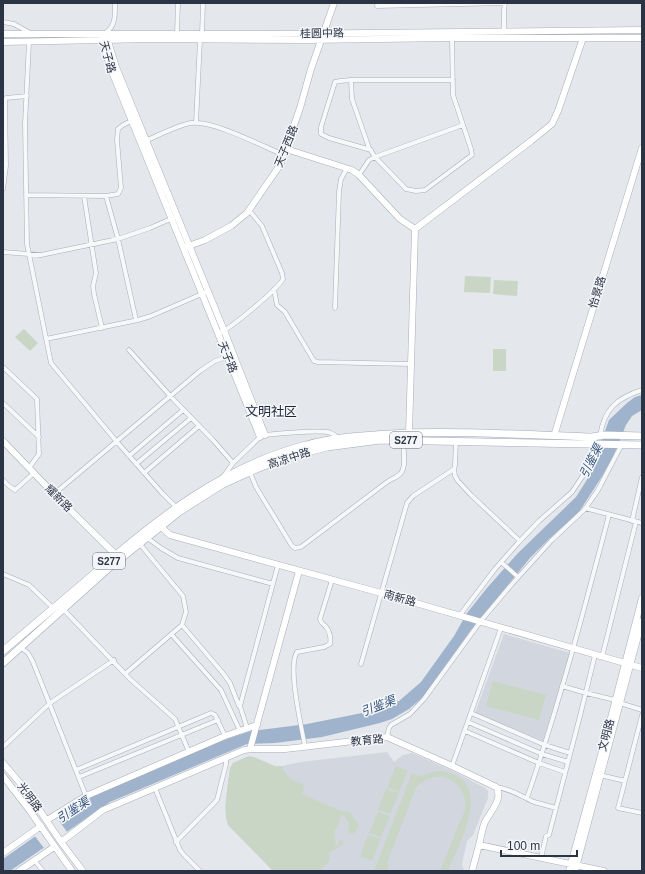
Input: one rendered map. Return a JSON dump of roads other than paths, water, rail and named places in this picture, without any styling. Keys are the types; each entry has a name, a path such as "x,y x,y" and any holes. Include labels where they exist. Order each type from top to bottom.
{"main road":[{"name":"高凉中路","path":"4,661 160,526 223,484 250,472 304,452 339,442 381,434 459,433 554,436 642,436"},
{"path":"632,444 633,436"},
{"name":"高凉中路","path":"3,651 144,531 176,507 222,480 273,455 306,445 380,440 642,445"}],"street":[{"path":"104,33 111,29 113,25 115,3"},
{"path":"177,33 178,3"},
{"path":"196,123 203,3"},
{"name":"天子西路","path":"186,247 205,240 230,226 249,210 280,166 334,3"},
{"path":"378,3 377,6 505,3 504,35"},
{"path":"3,22 14,24 30,33"},
{"name":"桂圆中路","path":"3,34 177,33 201,37 322,40 452,38 642,30"},
{"name":"桂圆中路","path":"3,42 324,32 642,38"},
{"name":"天子路","path":"104,33 110,67 135,120 263,436"},
{"path":"351,80 352,99 375,157 406,189 416,191 426,190 472,156 454,99 452,38"},
{"path":"415,229 552,124 558,111 583,38"},
{"path":"29,42 25,124 27,244 51,363 55,370 129,456 176,507"},
{"path":"371,150 323,136 320,132 335,82 351,80 453,80"},
{"path":"3,189 6,166 5,100 10,96 26,96"},
{"path":"26,195 106,196 118,194 120,192 121,177 117,140 118,129 135,120"},
{"path":"144,142 184,125 202,123 285,152 347,168 359,175 400,219 415,229"},
{"path":"359,175 369,160 375,157 463,125"},
{"name":"怡景路","path":"554,436 642,148"},
{"path":"336,308 339,192 341,179 347,168"},
{"path":"84,196 96,273 93,286 94,294 102,328"},
{"path":"106,196 118,239 136,320"},
{"path":"221,333 243,317 282,281 282,276 262,226 249,210"},
{"path":"3,252 40,254 55,252 118,239 150,228 174,217"},
{"path":"409,433 415,229"},
{"path":"274,289 277,305 285,312 314,361 411,364"},
{"path":"46,339 102,328 151,316 205,292"},
{"path":"129,350 233,463"},
{"path":"54,494 200,370 215,361 230,355"},
{"path":"3,367 37,399 39,454 29,468"},
{"path":"603,436 604,422 610,409 616,402 626,396 642,390"},
{"path":"3,403 39,437"},
{"path":"129,456 183,410"},
{"path":"136,464 191,418"},
{"path":"144,473 199,426"},
{"path":"222,480 233,463 263,436 301,432 328,432 331,433 339,442"},
{"path":"250,472 256,487 292,546 298,548 400,474 404,464 403,440"},
{"name":"耀新路","path":"3,441 116,555"},
{"path":"456,441 454,469 456,479 471,495 520,540"},
{"path":"461,616 520,540 572,492 587,467 595,444"},
{"path":"387,738 391,725 410,714 424,700 478,621 517,576 551,541 577,518 585,508 598,490 620,444"},
{"path":"360,664 407,503 413,496 454,469"},
{"path":"3,480 15,490 34,473"},
{"path":"602,657 634,521 642,477"},
{"path":"585,508 642,523"},
{"path":"527,798 562,686 609,515"},
{"name":"南新路","path":"160,526 170,534 642,668"},
{"path":"146,537 178,558 273,584"},
{"path":"126,673 182,625 186,612 183,596 139,543"},
{"path":"502,563 517,576"},
{"path":"240,706 278,565"},
{"path":"251,747 298,571"},
{"path":"3,574 29,585 53,608"},
{"path":"305,747 293,673 294,659 297,652 324,647 330,644 331,639 328,630 320,619 332,580"},
{"name":"文明路","path":"569,871 574,867 600,775 642,598"},
{"path":"63,609 126,673 170,713 179,726 189,752"},
{"name":"文明路","path":"627,664 642,621"},
{"path":"182,625 230,683 240,706 247,728"},
{"path":"452,766 501,628"},
{"path":"172,635 221,690 240,731"},
{"path":"20,647 31,657 86,796"},
{"path":"541,858 546,836 549,835 595,655"},
{"path":"3,747 50,703 114,660"},
{"path":"562,686 618,701 642,710"},
{"name":"文明路","path":"574,867 618,701"},
{"path":"76,770 211,713 214,714 218,720 225,736"},
{"path":"471,713 544,745 570,753"},
{"path":"642,715 618,808 642,813"},
{"path":"79,777 218,720"},
{"path":"468,722 542,754 568,762"},
{"path":"48,823 86,796 225,736 247,728 256,728"},
{"path":"465,731 539,763 565,772"},
{"name":"教育路","path":"60,841 90,821 103,810 251,747 285,749 387,738 496,787"},
{"path":"176,842 216,800 226,764 226,758"},
{"name":"光明路","path":"3,763 26,790 60,841 84,871"},
{"path":"600,775 625,781"},
{"name":"光明路","path":"3,776 72,871"},
{"path":"472,871 484,824 497,800 498,791 496,787 505,788 536,802 556,808"},
{"path":"155,788 176,842 184,855 200,871"},
{"path":"3,853 42,828"},
{"path":"479,844 574,867 604,871"},
{"path":"19,871 53,845"},
{"path":"34,860 42,871"}],"water":[{"name":"引鉴渠","path":"642,395 642,410 632,416 626,425 612,459 579,512 530,558 471,630 423,697 409,709 392,719 380,723 322,737 275,743 247,744 110,802 10,871 3,871 3,859 91,797 220,741 251,731 307,724 372,711 399,701 421,682 454,636 467,613 487,588 518,553 576,497 588,478 609,420 627,403 635,397"}],"district":[{"name":"文明社区","path":"271,411"}]}
